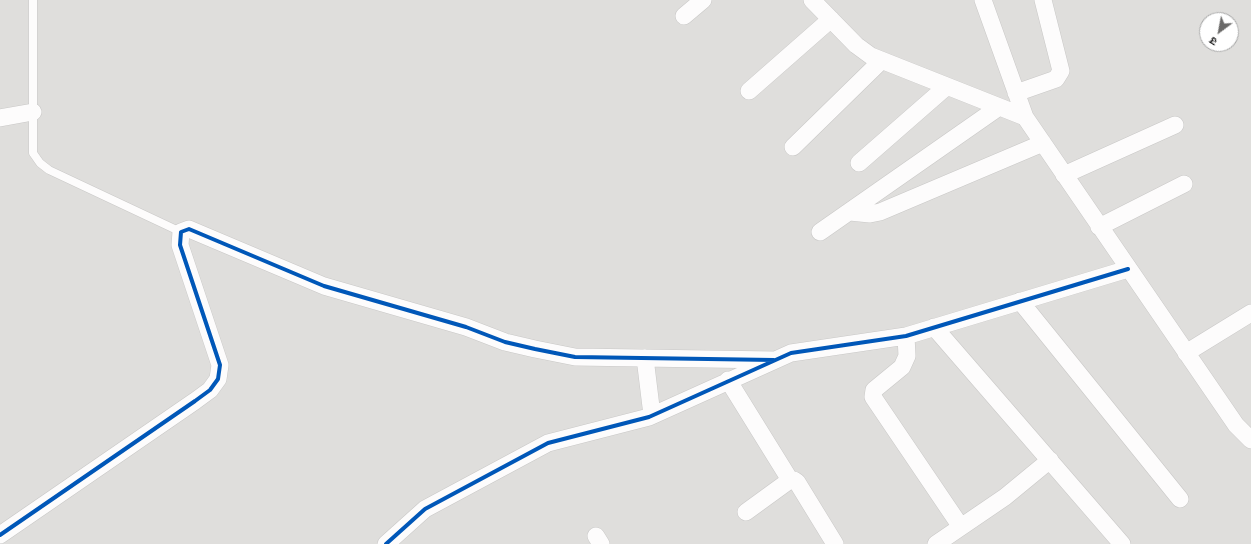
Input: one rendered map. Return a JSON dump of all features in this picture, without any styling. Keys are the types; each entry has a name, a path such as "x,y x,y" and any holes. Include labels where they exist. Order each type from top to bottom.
{"street":[{"path":"684,16 703,0"},
{"path":"812,0 856,45 880,61 1025,117"},
{"path":"983,0 1025,117 1236,425 1251,440"},
{"path":"1016,93 1056,78 1061,71 1044,0"},
{"path":"749,91 831,19"},
{"path":"793,147 880,61"},
{"path":"858,162 946,87"},
{"path":"820,232 999,107"},
{"path":"0,118 33,112"},
{"path":"1064,175 1175,125"},
{"path":"850,212 870,214 880,212 1043,143"},
{"path":"1100,227 1184,184"},
{"path":"0,535 195,402 210,390 218,379 220,365 180,245 181,232 189,229 324,286 466,327 505,342 575,357 774,360"},
{"path":"394,541 425,509 548,443 649,417 790,353 906,336 1128,269"},
{"path":"1020,301 1180,499"},
{"path":"1186,353 1251,313"},
{"path":"934,327 1122,544"},
{"path":"906,336 907,356 902,367 874,390 873,397 961,527"},
{"path":"645,358 652,415"},
{"path":"728,380 790,480 797,482 835,544"},
{"path":"936,544 1005,497 1050,460"},
{"path":"746,512 790,480"}],"lane":[{"path":"33,0 33,153 40,163 49,170 181,232"}],"shaded area":[{"path":"0,0 1251,0 1251,544 0,544"}],"cycle path":[{"path":"0,535 195,401 210,390 218,379 220,365 180,245 181,232 189,229 324,286 466,327 505,342 535,349 575,357 774,360"},
{"path":"386,544 425,509 548,443 649,417 791,353 906,336 1128,269"}]}
